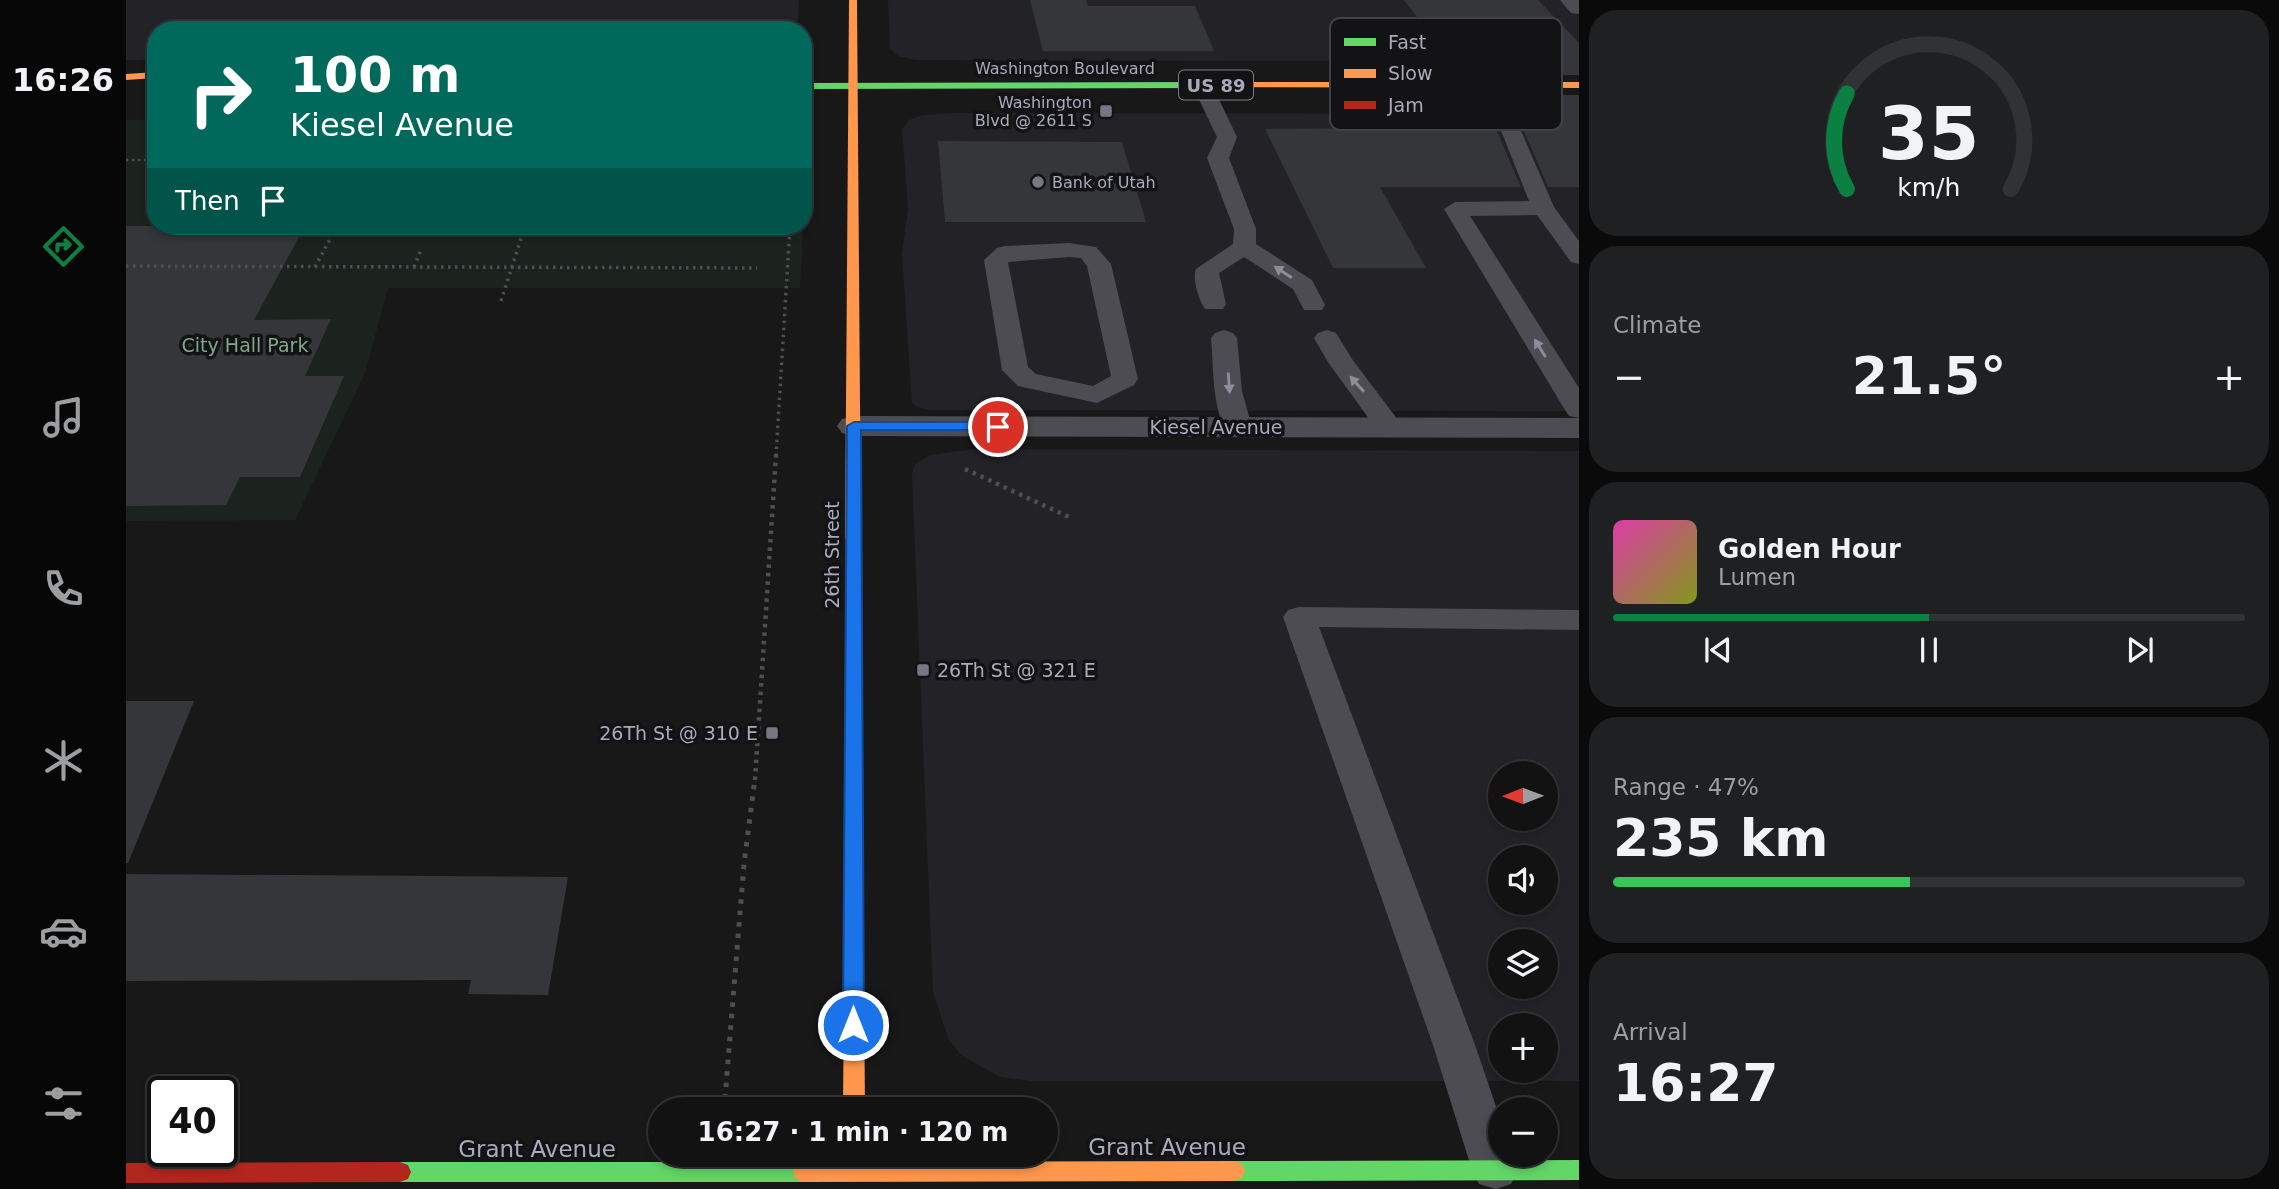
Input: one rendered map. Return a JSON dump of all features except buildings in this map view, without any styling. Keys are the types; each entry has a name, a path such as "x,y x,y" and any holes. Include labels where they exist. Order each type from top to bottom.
{"street":[{"name":"26th Street","path":"853,0 854,1097"},
{"path":"1571,0 1579,8"},
{"path":"126,77 147,76"},
{"name":"Washington Boulevard","path":"812,86 1330,85"},
{"name":"Kiesel Avenue","path":"854,426 1099,411 1238,428 1578,425"},
{"name":"Grant Avenue","path":"1058,1165 1579,1170"},
{"name":"Grant Avenue","path":"126,1172 648,1166"},
{"path":"854,1167 854,1189"}],"lane":[{"path":"1202,85 1227,137 1218,158 1245,229 1244,247"},
{"path":"1510,130 1543,208 1579,257"},
{"path":"1543,208 1455,209 1578,425"},
{"path":"1214,304 1206,275 1208,269 1244,247"},
{"path":"1244,247 1303,285 1313,305"},
{"path":"1088,252 1098,264 1125,379 1099,411 1027,380 1015,370 996,260 1005,253 1088,252"},
{"path":"1224,338 1229,391 1238,428"},
{"path":"1327,338 1339,362 1377,405 1390,428"},
{"path":"1495,1170 1454,1045 1299,617 1579,620"}],"path":[{"path":"126,160 147,160"},
{"path":"315,267 332,235"},
{"path":"501,301 523,235"},
{"path":"725,1097 744,864 756,773 789,235"},
{"path":"414,267 422,248"},
{"path":"126,266 757,268"},
{"path":"955,465 1069,517"}],"shaded area":[{"path":"126,0 799,0 798,21 147,21 147,60 126,60"},
{"path":"888,0 1579,0 1579,62 1562,62 1562,18 1330,18 1330,61 916,60 898,56 890,48"},
{"path":"1330,114 1330,130 1562,130 1562,114 1579,114 1579,411 929,410 917,407 912,403 902,254 908,208 902,129 909,120 923,115"},
{"path":"975,449 1579,451 1579,1081 1558,1081 1558,1013 1488,1013 1488,1081 1031,1081 1000,1077 961,1055 948,1038 933,992 912,474 915,464 930,455"}],"green space":[{"name":"City Hall Park","path":"126,120 147,120 147,235 803,235 800,288 388,288 365,373 295,520 126,521"}],"traffic: fast":[{"path":"812,86 1209,85"},
{"path":"1234,1171 1579,1170"},
{"path":"400,1172 804,1172"}],"traffic: slow":[{"path":"853,0 853,539"},
{"path":"126,77 147,76"},
{"path":"1209,85 1330,85"},
{"path":"1562,85 1579,85"},
{"path":"854,865 854,1097"},
{"path":"804,1172 1234,1171"}],"traffic: jam":[{"path":"853,539 854,865"},
{"path":"126,1173 400,1172"}],"place":[{"name":"Washington Blvd @ 2611 S","path":"1106,111"},
{"name":"Bank of Utah","path":"1038,182"},
{"name":"26Th St @ 321 E","path":"923,670"},
{"name":"26Th St @ 310 E","path":"772,733"}],"route":[{"path":"853,1025 854,426 998,427"}]}
